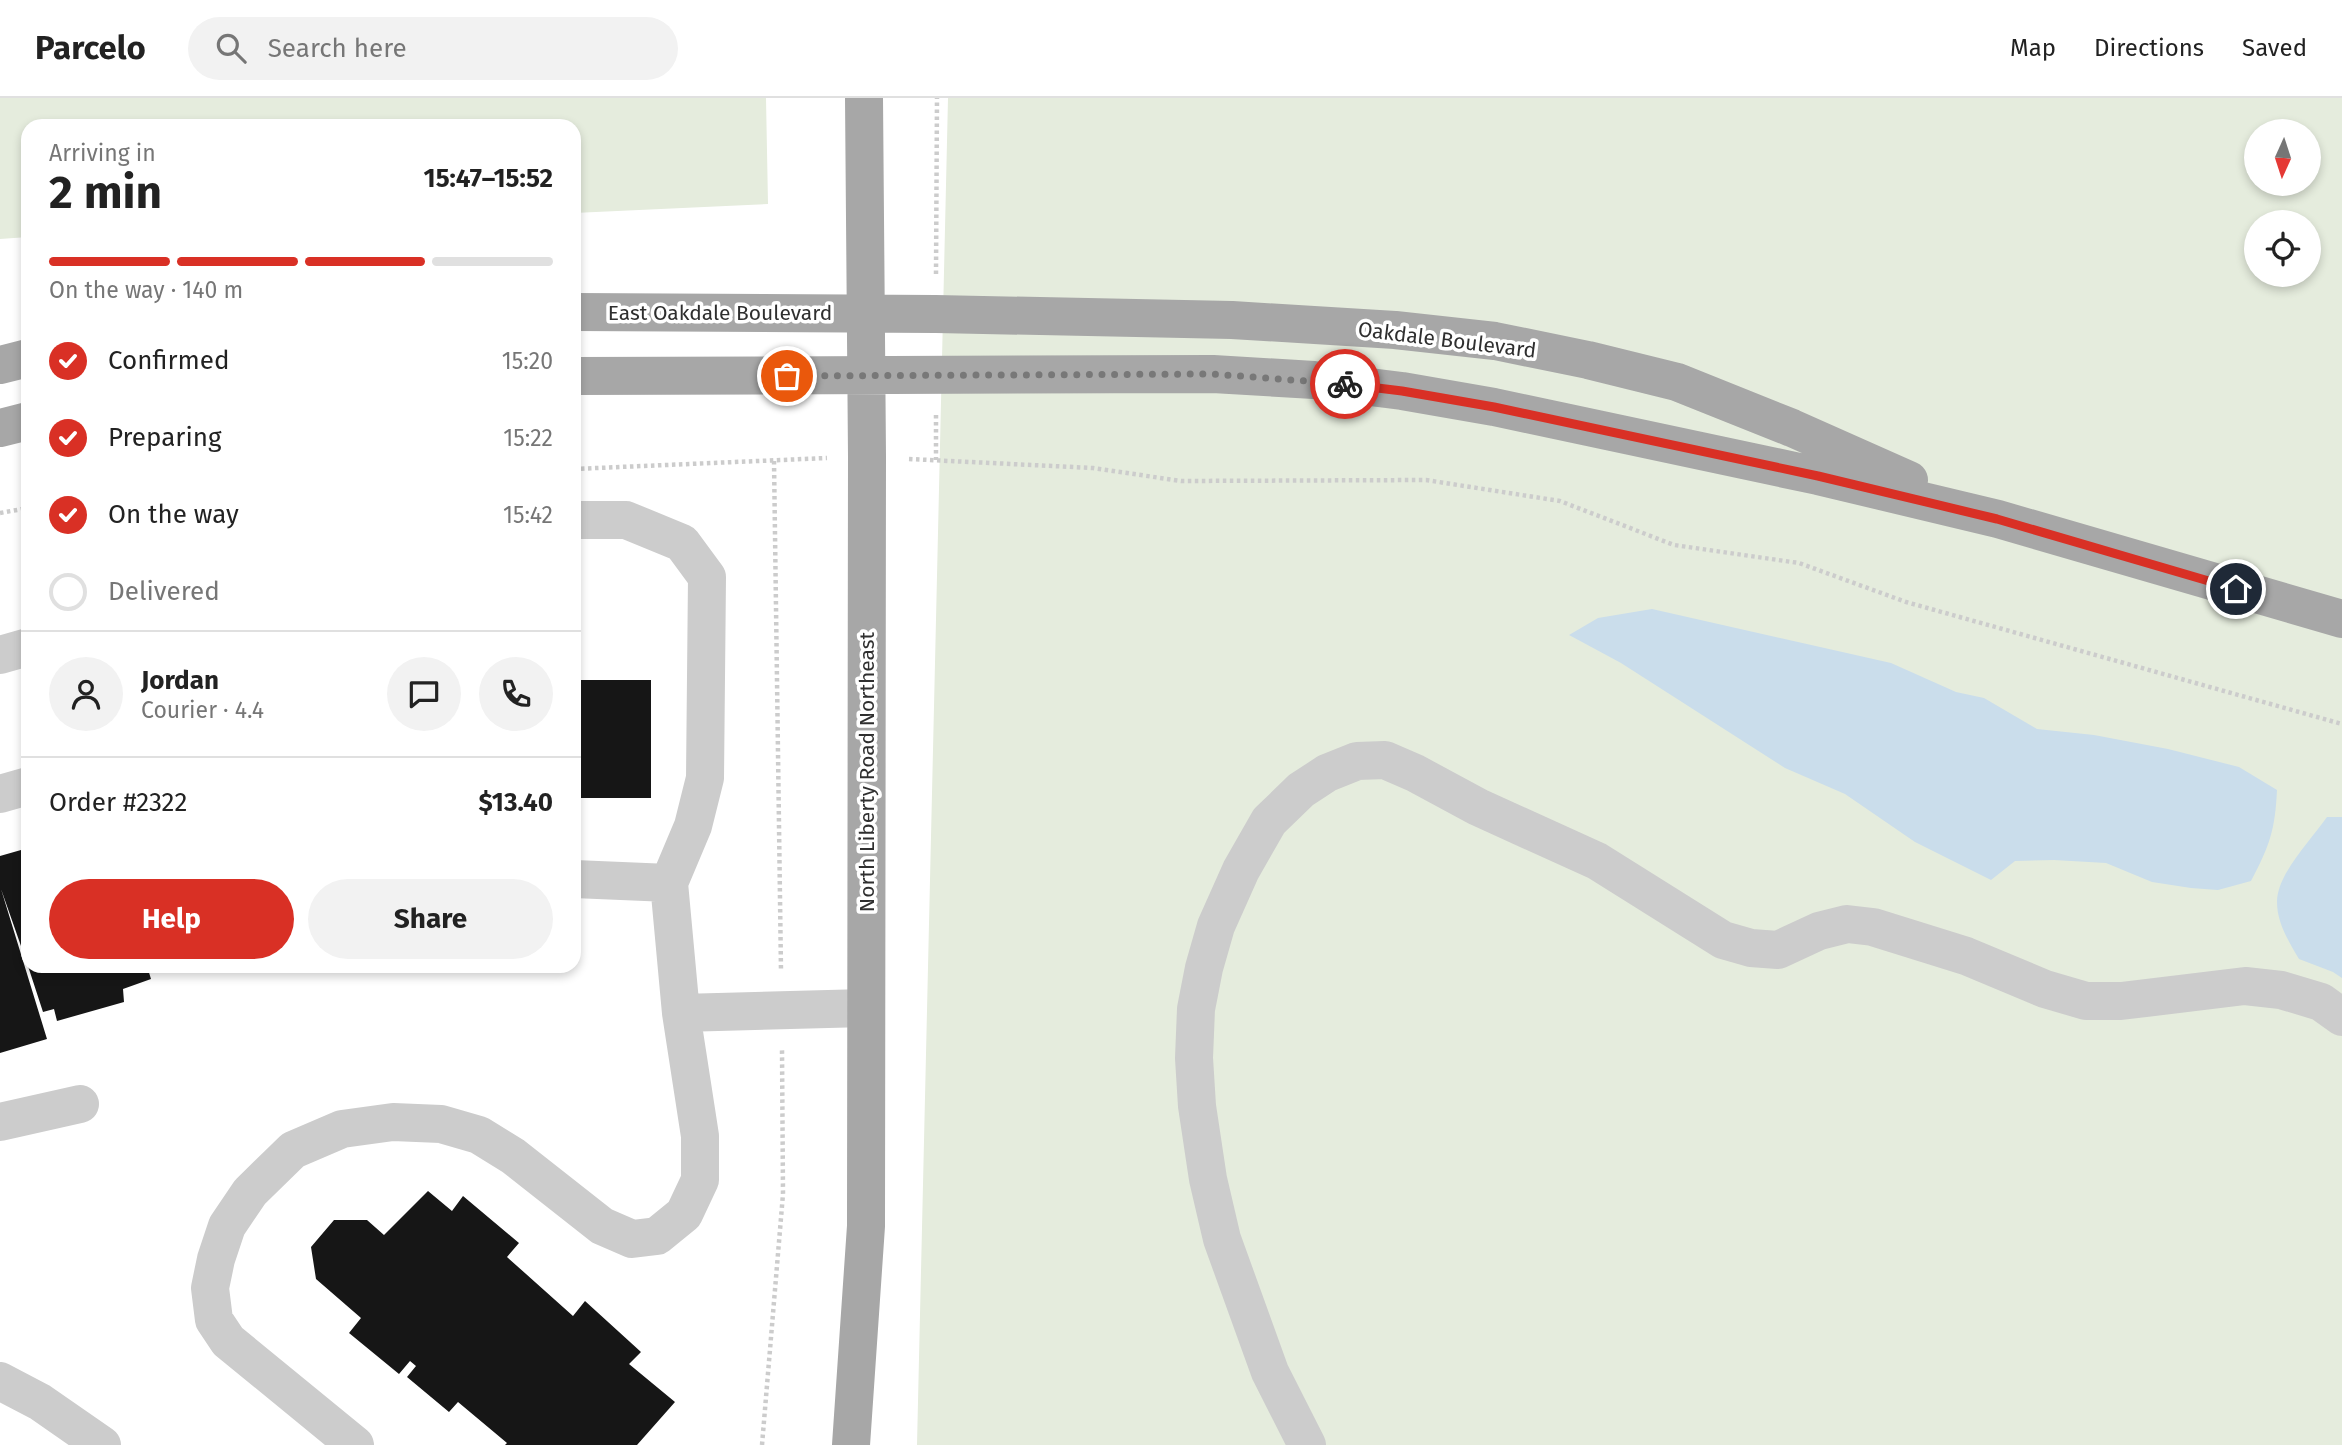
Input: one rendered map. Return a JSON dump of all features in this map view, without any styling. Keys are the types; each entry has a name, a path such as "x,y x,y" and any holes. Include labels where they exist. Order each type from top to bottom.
{"main road":[{"name":"North Liberty Road Northeast","path":"851,1445 866,1226 867,456 864,98"},
{"name":"East Oakdale Boulevard","path":"581,312 865,313"},
{"name":"Oakdale Boulevard","path":"865,313 1232,320 1395,330 1495,341 1677,382 1792,428 1997,519"},
{"path":"0,365 21,360"},
{"name":"Oakdale Boulevard","path":"866,375 1213,374 1314,380 1402,391 1494,407 1804,473 1997,519 2342,619"},
{"path":"581,376 866,375"},
{"path":"0,428 21,423"}],"street":[{"path":"355,1445 228,1341 214,1320 210,1288 227,1226 250,1192 293,1150 342,1129 393,1122 441,1124 479,1135 513,1156 602,1226 632,1239 657,1236 684,1214 700,1180 700,1136 681,1013 669,883 693,826 705,778 707,577 682,542 626,520 581,520"},
{"path":"0,655 21,649"},
{"path":"1307,1445 1270,1372 1222,1239 1208,1179 1196,1106 1196,1009 1216,926 1241,870 1269,821 1301,790 1328,773 1357,761 1385,760 1415,773 1478,807 1597,861 1723,940 1751,948 1778,950 1819,930 1847,924 1873,927 1966,956 2045,989 2086,1001 2121,1001 2245,986 2281,990 2321,1002 2342,1017"},
{"path":"0,794 21,788"},
{"path":"581,879 669,883"},
{"path":"681,1013 866,1008"},
{"path":"0,1122 80,1104"},
{"path":"0,1381 40,1402 102,1445"}],"path":[{"path":"581,470 867,456 1093,468 1181,481 1426,480 1560,501 1674,545 1799,563 1906,603 2342,724"},
{"path":"762,1445 783,1194 774,461"},
{"path":"0,513 21,509"}],"green space":[{"path":"0,98 766,98 768,204 581,213 581,119 21,119 21,238 0,239"},
{"path":"948,98 2342,98 2342,1445 917,1445"}],"water":[{"path":"1652,609 1891,663 1956,692 1984,698 2037,729 2094,735 2168,749 2239,767 2277,790 2275,816 2267,847 2251,881 2218,890 2152,882 2106,863 2054,860 2015,861 1991,880 1915,842 1845,794 1785,768 1621,663 1569,635 1598,618"},
{"path":"2327,817 2342,817 2342,978 2299,959 2284,932 2277,902 2278,891 2289,869"}],"building":[{"path":"581,680 651,680 651,798 581,798"},
{"path":"21,850 21,946 1,889 21,954 21,973 27,973 47,1039 0,1053 0,856"},
{"path":"30,973 149,973 151,979 123,989 124,1002 57,1021 54,1009 43,1012"},
{"path":"428,1191 452,1211 463,1196 519,1243 507,1257 573,1316 585,1301 641,1352 629,1364 675,1402 637,1445 505,1445 507,1443 458,1402 449,1412 407,1377 416,1366 410,1361 399,1374 349,1333 361,1318 316,1279 311,1247 334,1220 367,1220 384,1235"}],"way so far":[{"path":"787,376 1213,374 1345,384"}],"route":[{"path":"1345,384 1494,407 1818,476 1997,519 2236,589"}]}
